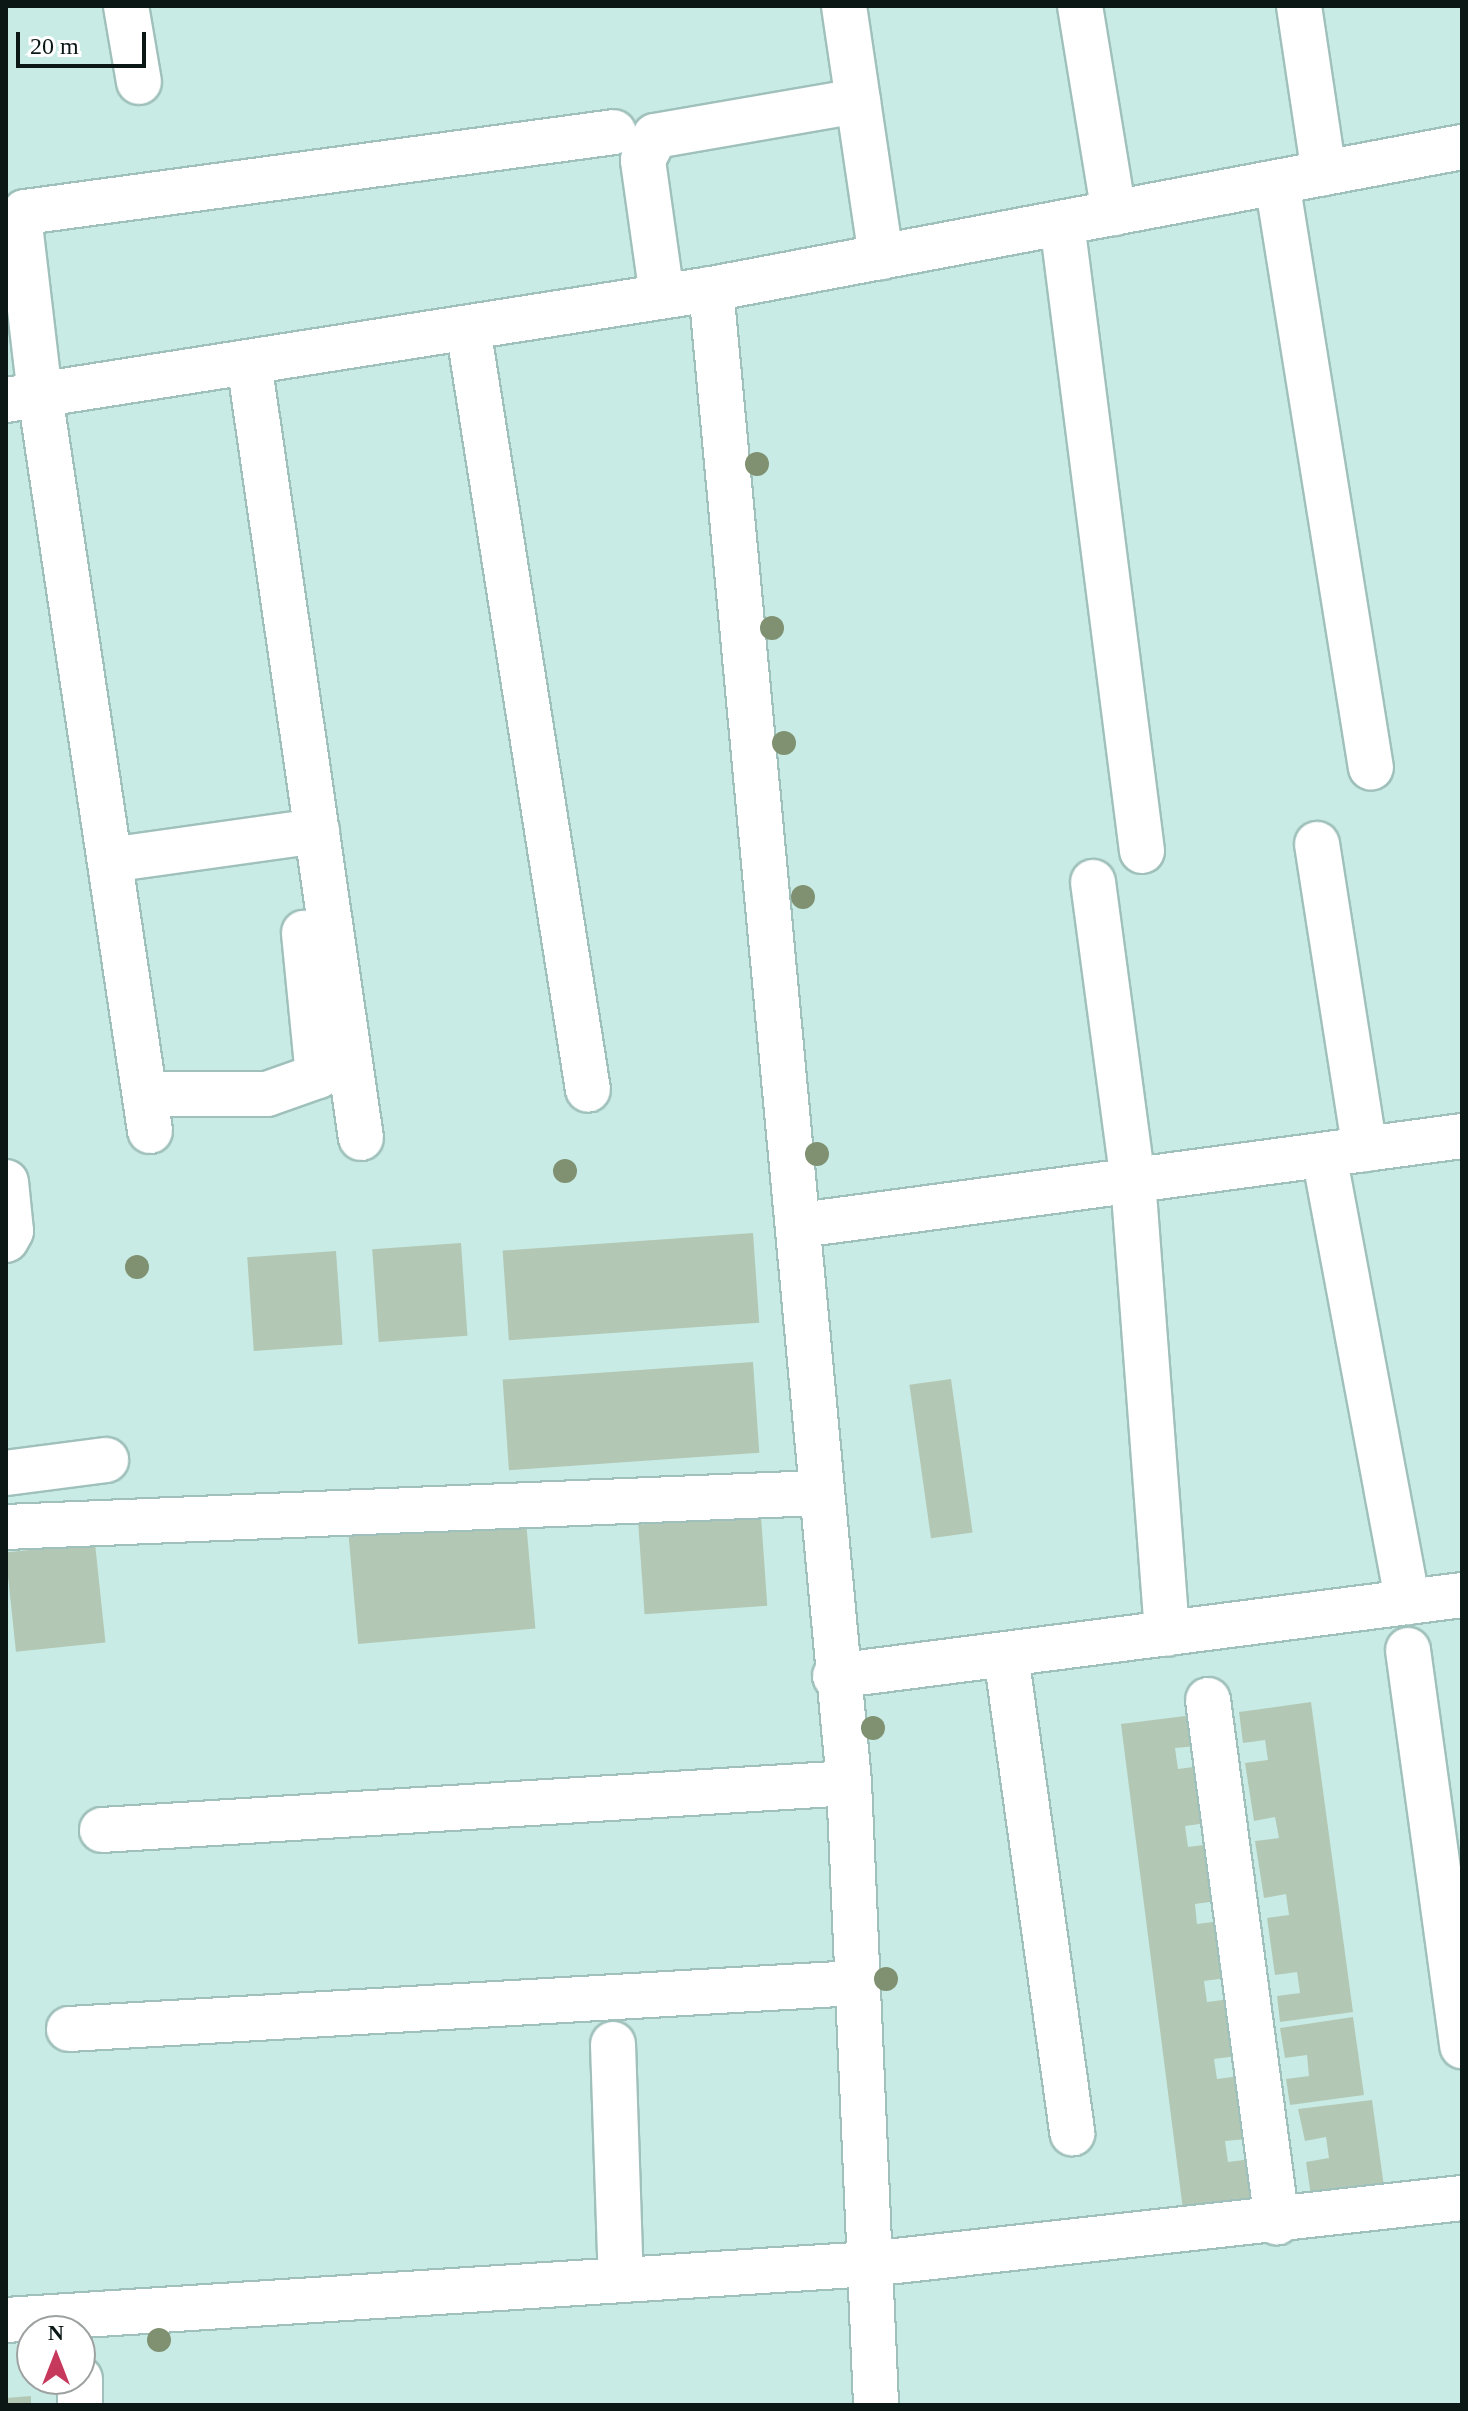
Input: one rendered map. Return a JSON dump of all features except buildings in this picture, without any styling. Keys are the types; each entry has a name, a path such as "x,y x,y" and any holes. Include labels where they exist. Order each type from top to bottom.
{"street":[{"path":"126,6 139,82"},
{"path":"844,6 881,257"},
{"path":"1080,6 1114,213"},
{"path":"1299,6 1324,173"},
{"path":"662,296 643,160 655,136 858,101"},
{"path":"300,895 318,1076 267,1094 148,1113 110,860 23,398 20,225 25,212 39,206 614,132"},
{"path":"23,398 711,289 1462,147"},
{"path":"1277,182 1371,768"},
{"path":"1062,223 1142,851"},
{"path":"711,289 801,1225 818,1493 835,1676 849,1783 876,2405"},
{"path":"468,328 588,1090"},
{"path":"249,362 361,1138"},
{"path":"110,860 317,831"},
{"path":"1317,844 1345,1152 1408,1602"},
{"path":"1093,882 1133,1180 1167,1634"},
{"path":"801,1225 1462,1136"},
{"path":"6,1182 11,1231 6,1240"},
{"path":"6,1473 106,1460"},
{"path":"6,1527 818,1493"},
{"path":"835,1676 1462,1595"},
{"path":"1408,1650 1462,2046"},
{"path":"1006,1655 1072,2133"},
{"path":"1208,1700 1277,2222"},
{"path":"102,1830 849,1783"},
{"path":"69,2029 856,1983"},
{"path":"613,2044 621,2279"},
{"path":"96,2322 621,2279 869,2264 1277,2222 1462,2198"}]}
